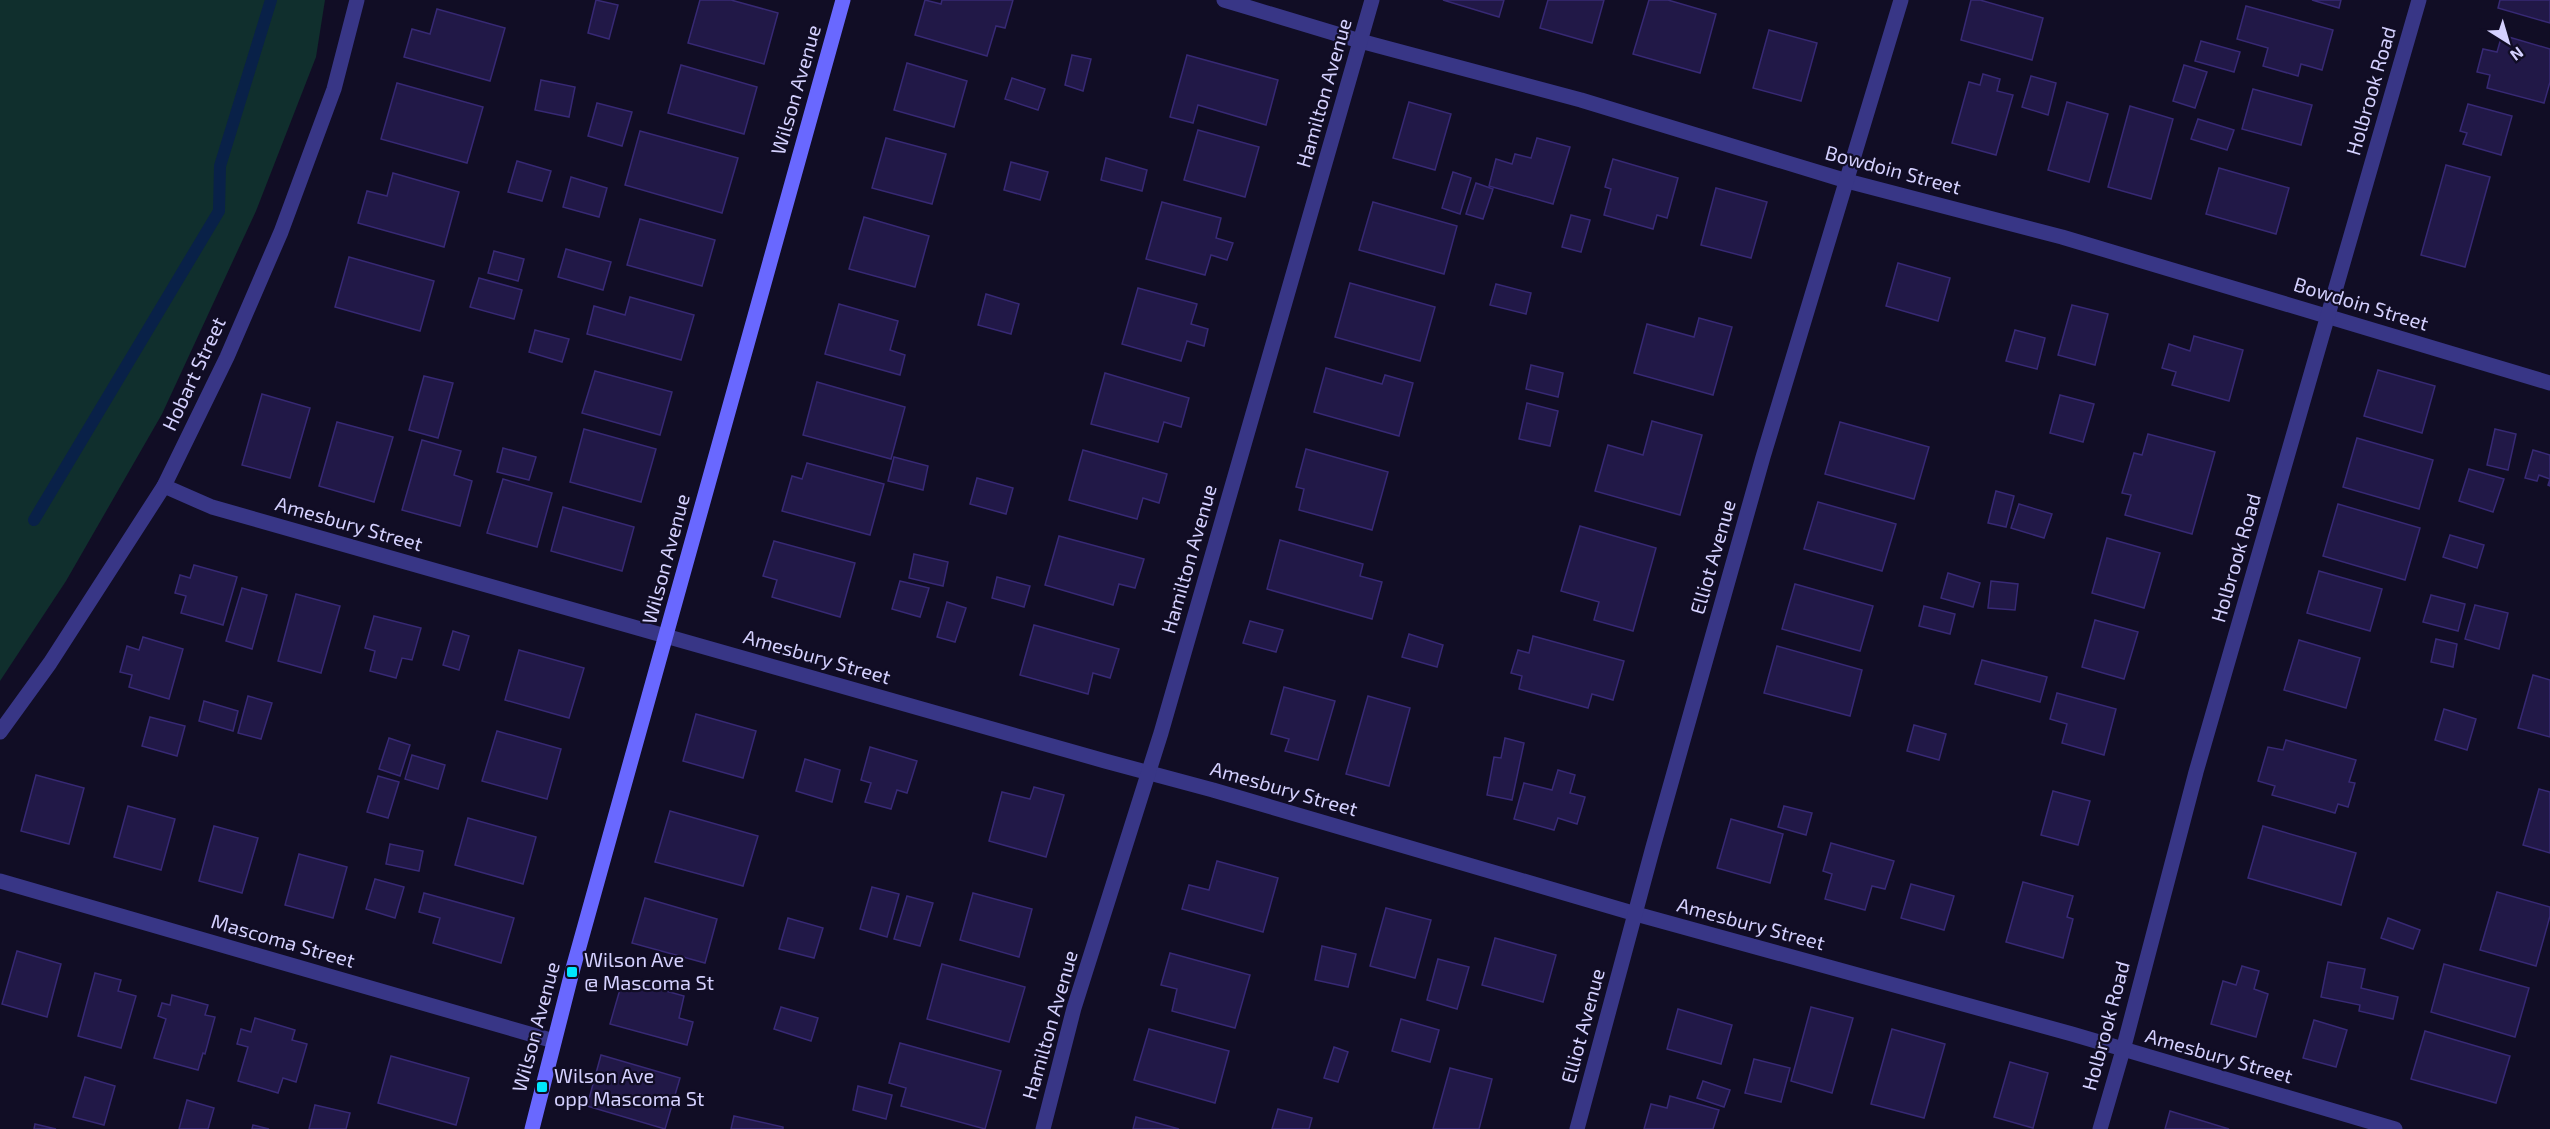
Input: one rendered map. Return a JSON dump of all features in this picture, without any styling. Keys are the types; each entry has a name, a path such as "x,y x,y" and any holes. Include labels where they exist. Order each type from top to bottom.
{"street":[{"name":"Hobart Street","path":"0,732 50,663 164,486 226,357 281,232 334,89 357,0"},
{"name":"Wilson Avenue","path":"532,1129 554,1041 843,0"},
{"name":"Bowdoin Street","path":"1224,0 1360,41 1581,100 1847,181 2062,237 2550,383"},
{"name":"Hamilton Avenue","path":"1043,1129 1074,1008 1149,773 1372,0"},
{"name":"Elliot Avenue","path":"1577,1129 1763,457 1900,0"},
{"name":"Holbrook Road","path":"2100,1129 2196,772 2419,0"},
{"name":"Amesbury Street","path":"164,486 212,507 1636,914 2060,1031 2395,1129"},
{"name":"Mascoma Street","path":"0,881 554,1041"}],"green space":[{"path":"0,0 325,0 316,57 256,211 162,414 66,581 0,681"}],"building":[{"path":"596,0 618,5 609,39 588,33"},
{"path":"700,0 731,0 778,13 764,64 688,43"},
{"path":"925,0 941,4 942,0 1013,0 1005,28 996,26 987,56 915,35"},
{"path":"1443,0 1504,0 1499,17"},
{"path":"1548,0 1604,0 1592,43 1540,28"},
{"path":"1649,0 1668,0 1716,14 1700,73 1633,54"},
{"path":"1971,0 1980,0 2043,18 2032,60 1961,40"},
{"path":"2312,0 2341,0 2339,8"},
{"path":"2500,0 2550,0 2550,23 2498,8"},
{"path":"2246,6 2333,30 2322,70 2301,64 2298,76 2263,66 2268,48 2237,39"},
{"path":"437,9 505,28 490,81 404,57 412,29 430,34"},
{"path":"1769,30 1817,43 1801,101 1753,88"},
{"path":"2502,35 2550,49 2550,82 2544,103 2487,88 2490,75 2477,72 2483,49 2497,52"},
{"path":"2201,41 2240,52 2234,72 2195,61"},
{"path":"1072,55 1091,59 1083,91 1065,85"},
{"path":"1187,55 1278,80 1266,125 1198,105 1193,123 1170,117"},
{"path":"907,63 967,81 954,127 894,110"},
{"path":"681,65 757,87 744,134 668,113"},
{"path":"2184,65 2207,72 2195,108 2173,101"},
{"path":"1983,74 2000,79 1997,91 2013,95 1996,155 1952,143 1969,82 1980,85"},
{"path":"2031,76 2056,83 2048,115 2022,107"},
{"path":"1012,78 1045,89 1038,110 1005,99"},
{"path":"541,80 575,87 569,117 535,110"},
{"path":"397,83 483,107 467,163 381,139"},
{"path":"2253,89 2312,105 2301,145 2242,129"},
{"path":"1409,102 1451,114 1435,170 1393,158"},
{"path":"2067,102 2108,114 2089,182 2048,170"},
{"path":"597,103 632,112 622,146 588,136"},
{"path":"2468,104 2512,116 2501,155 2463,144 2467,133 2460,131"},
{"path":"2130,106 2173,119 2151,199 2108,187"},
{"path":"2198,119 2234,130 2227,150 2191,139"},
{"path":"1198,130 1259,147 1245,197 1184,180"},
{"path":"640,131 738,158 722,213 625,185"},
{"path":"886,138 946,154 932,204 872,188"},
{"path":"1537,138 1570,147 1553,204 1489,186 1496,159 1512,164 1515,154 1531,158"},
{"path":"1106,158 1147,170 1142,191 1101,180"},
{"path":"1613,159 1678,178 1667,218 1657,215 1653,229 1604,215 1611,189 1605,187"},
{"path":"517,161 551,171 542,201 508,192"},
{"path":"1011,162 1048,172 1040,200 1004,190"},
{"path":"2446,165 2490,177 2465,267 2421,255"},
{"path":"2219,168 2289,188 2276,234 2206,214"},
{"path":"1453,172 1471,178 1460,214 1442,208"},
{"path":"393,173 459,192 444,247 358,223 367,191 387,196"},
{"path":"571,177 607,188 599,217 563,207"},
{"path":"1476,183 1493,189 1483,219 1466,214"},
{"path":"1716,188 1767,202 1751,258 1701,245"},
{"path":"1162,202 1221,218 1216,238 1233,243 1227,260 1211,255 1205,275 1146,259"},
{"path":"1373,202 1457,226 1444,274 1359,250"},
{"path":"1571,215 1590,220 1581,252 1562,247"},
{"path":"864,217 929,236 915,287 849,269"},
{"path":"640,219 715,240 702,286 627,265"},
{"path":"566,249 611,262 603,290 558,277"},
{"path":"494,251 524,259 518,281 488,273"},
{"path":"349,257 434,281 420,331 335,307"},
{"path":"1898,263 1950,278 1938,321 1886,306"},
{"path":"479,278 522,290 514,319 470,307"},
{"path":"1350,283 1435,307 1420,361 1335,337"},
{"path":"1496,284 1531,293 1526,314 1490,305"},
{"path":"1138,288 1197,304 1191,324 1208,329 1204,346 1187,341 1181,361 1122,344"},
{"path":"986,294 1019,304 1011,334 978,325"},
{"path":"630,297 694,315 681,360 587,334 594,306 625,315"},
{"path":"839,304 898,321 890,350 905,355 900,375 825,354"},
{"path":"2072,305 2108,314 2095,365 2058,355"},
{"path":"1699,318 1732,327 1713,395 1634,373 1647,324 1694,337"},
{"path":"535,330 569,339 562,362 529,352"},
{"path":"2015,330 2045,338 2037,369 2006,361"},
{"path":"2194,336 2243,350 2229,401 2172,385 2176,372 2162,368 2169,344 2190,351"},
{"path":"1531,365 1563,373 1558,397 1526,389"},
{"path":"1326,368 1382,384 1385,375 1413,383 1399,436 1314,412"},
{"path":"2378,370 2435,386 2422,433 2364,416"},
{"path":"595,371 672,392 660,435 582,413"},
{"path":"1105,373 1189,398 1181,427 1164,422 1158,442 1091,424"},
{"path":"424,376 453,383 438,438 409,430"},
{"path":"817,382 905,407 891,459 803,435"},
{"path":"262,394 310,408 290,478 242,465"},
{"path":"2060,395 2094,404 2083,442 2050,433"},
{"path":"1527,403 1558,411 1550,446 1519,439"},
{"path":"1652,421 1702,435 1680,515 1595,491 1608,445 1643,455"},
{"path":"337,422 393,437 374,502 319,486"},
{"path":"1840,422 1929,447 1914,499 1825,474"},
{"path":"584,429 656,449 641,502 570,482"},
{"path":"2495,429 2516,434 2508,470 2487,465"},
{"path":"2148,434 2215,452 2192,534 2125,515 2131,495 2122,493 2134,453 2142,455"},
{"path":"2357,438 2433,460 2419,509 2343,487"},
{"path":"422,440 461,451 454,475 472,481 460,526 402,510"},
{"path":"503,448 536,457 529,480 497,472"},
{"path":"1306,449 1388,472 1372,530 1299,510 1304,489 1296,487"},
{"path":"1083,450 1167,474 1159,503 1143,498 1137,519 1069,500"},
{"path":"2533,450 2550,455 2550,479 2539,475 2537,481 2525,478"},
{"path":"894,457 928,466 923,490 888,481"},
{"path":"807,463 884,484 870,535 782,511 792,476 802,479"},
{"path":"2469,469 2504,479 2493,512 2459,501"},
{"path":"977,478 1013,488 1006,514 970,504"},
{"path":"503,479 552,493 537,547 487,533"},
{"path":"1996,491 2014,496 2006,527 1988,523"},
{"path":"1818,502 1896,524 1882,571 1804,549"},
{"path":"2019,504 2052,514 2044,538 2011,528"},
{"path":"2338,504 2420,528 2405,580 2323,556"},
{"path":"563,507 634,527 622,571 551,551"},
{"path":"1580,526 1656,548 1633,631 1594,620 1599,602 1561,591"},
{"path":"2450,535 2484,545 2477,568 2443,557"},
{"path":"1059,536 1144,559 1135,588 1119,584 1113,605 1045,585"},
{"path":"2107,538 2160,553 2144,608 2092,593"},
{"path":"1280,540 1363,564 1360,576 1382,582 1372,619 1267,589"},
{"path":"774,541 855,563 840,617 772,597 777,580 763,576"},
{"path":"914,554 948,562 943,586 909,578"},
{"path":"194,565 237,577 223,625 181,613 186,596 175,593 180,575 190,578"},
{"path":"2319,571 2382,589 2370,631 2307,613"},
{"path":"1948,573 1980,583 1973,607 1941,598"},
{"path":"997,577 1030,586 1024,607 992,598"},
{"path":"900,581 929,588 920,617 892,609"},
{"path":"1991,581 2018,584 2015,610 1988,608"},
{"path":"1795,584 1873,606 1860,651 1782,629"},
{"path":"242,588 267,595 252,649 226,641"},
{"path":"296,594 340,606 321,673 278,661"},
{"path":"2431,595 2465,604 2458,631 2423,622"},
{"path":"947,602 966,608 955,642 937,637"},
{"path":"2475,605 2508,613 2499,649 2465,639"},
{"path":"1924,606 1955,614 1950,634 1919,626"},
{"path":"374,616 421,628 412,660 402,658 396,678 370,671 375,651 365,648"},
{"path":"2095,620 2138,632 2124,679 2082,667"},
{"path":"1250,621 1283,630 1276,652 1243,643"},
{"path":"1034,625 1119,649 1110,678 1093,673 1088,694 1020,675"},
{"path":"453,631 469,636 459,670 443,665"},
{"path":"1409,634 1443,645 1437,667 1402,657"},
{"path":"1533,636 1624,661 1613,700 1592,694 1588,708 1519,689 1522,676 1511,673 1518,650 1529,653"},
{"path":"143,637 183,649 169,699 129,687 132,675 120,672 127,646 139,650"},
{"path":"2436,639 2457,644 2453,667 2431,662"},
{"path":"2299,640 2360,658 2346,708 2284,690"},
{"path":"1777,646 1862,670 1850,716 1764,693"},
{"path":"519,650 584,668 569,718 505,700"},
{"path":"1982,660 2047,677 2040,702 1975,684"},
{"path":"2533,675 2550,680 2550,737 2518,728"},
{"path":"1284,687 1335,701 1318,760 1285,751 1289,739 1271,734"},
{"path":"2057,693 2116,709 2104,755 2062,743 2067,724 2050,719"},
{"path":"248,696 272,703 261,739 238,733"},
{"path":"1368,696 1410,708 1389,786 1346,774"},
{"path":"204,701 238,711 233,731 199,721"},
{"path":"2444,709 2476,719 2467,750 2435,740"},
{"path":"696,714 756,731 743,778 683,761"},
{"path":"150,717 185,726 177,756 142,746"},
{"path":"1914,725 1946,734 1939,760 1907,751"},
{"path":"497,731 561,749 547,799 482,781"},
{"path":"389,738 410,745 400,776 379,769"},
{"path":"1505,738 1524,743 1512,800 1487,795 1494,757 1501,758"},
{"path":"2286,740 2356,760 2349,782 2355,783 2348,807 2338,804 2335,813 2272,795 2275,786 2258,781 2268,747 2283,750"},
{"path":"870,747 917,761 907,793 897,790 891,809 865,802 871,783 861,780"},
{"path":"412,755 445,765 438,789 405,779"},
{"path":"805,759 840,770 832,802 796,791"},
{"path":"1558,770 1575,775 1570,793 1585,797 1577,824 1558,818 1554,830 1514,819 1524,783 1552,790"},
{"path":"36,775 84,788 69,844 21,831"},
{"path":"378,776 399,782 388,818 367,812"},
{"path":"1034,787 1064,795 1046,857 989,841 1002,792 1030,799"},
{"path":"2539,789 2550,792 2550,853 2523,845"},
{"path":"2053,791 2090,801 2078,845 2041,835"},
{"path":"128,806 175,819 161,870 114,857"},
{"path":"1784,806 1812,813 1806,835 1778,827"},
{"path":"670,811 758,836 743,886 655,862"},
{"path":"468,818 536,837 523,884 455,865"},
{"path":"1731,819 1783,834 1770,883 1717,868"},
{"path":"214,826 258,838 242,893 199,881"},
{"path":"2263,826 2356,853 2341,905 2248,878"},
{"path":"1831,843 1894,861 1885,889 1872,886 1865,910 1825,899 1832,874 1823,871"},
{"path":"390,844 423,851 419,871 386,864"},
{"path":"299,854 347,867 333,918 285,905"},
{"path":"1217,861 1278,878 1263,932 1182,909 1189,885 1209,890"},
{"path":"375,879 404,887 395,918 366,909"},
{"path":"2023,882 2073,896 2067,917 2073,919 2063,958 2006,942"},
{"path":"1911,884 1954,896 1944,930 1901,918"},
{"path":"872,887 899,894 887,937 860,929"},
{"path":"2497,892 2550,907 2550,916 2536,966 2480,950"},
{"path":"424,893 514,918 501,963 433,943 440,918 419,912"},
{"path":"973,893 1032,909 1019,957 960,940"},
{"path":"907,896 933,903 920,946 894,939"},
{"path":"645,898 717,919 705,963 632,943"},
{"path":"1386,908 1431,920 1415,978 1370,966"},
{"path":"788,918 823,928 814,958 779,949"},
{"path":"2388,918 2420,930 2413,949 2381,938"},
{"path":"1495,938 1556,955 1543,1002 1482,985"},
{"path":"1322,946 1356,954 1348,987 1315,980"},
{"path":"17,951 61,964 47,1017 2,1004"},
{"path":"1170,953 1250,975 1235,1028 1172,1011 1177,989 1161,985"},
{"path":"1438,959 1469,967 1457,1009 1427,1000"},
{"path":"2328,962 2365,969 2361,988 2398,997 2393,1019 2359,1011 2360,1005 2321,997"},
{"path":"942,964 1025,987 1009,1042 927,1019"},
{"path":"2444,964 2529,988 2515,1037 2431,1012"},
{"path":"2242,966 2259,971 2254,989 2268,994 2256,1037 2211,1024 2223,981 2236,985"},
{"path":"95,973 121,980 118,991 136,996 121,1048 78,1036"},
{"path":"623,979 684,996 679,1018 693,1022 687,1045 610,1024"},
{"path":"172,995 208,1005 205,1015 215,1017 198,1070 154,1058 166,1019 158,1016 162,1003 170,1005"},
{"path":"781,1007 818,1018 811,1041 774,1029"},
{"path":"1811,1007 1853,1018 1832,1093 1791,1081"},
{"path":"1678,1009 1732,1025 1721,1064 1667,1049"},
{"path":"255,1018 295,1030 292,1040 307,1044 296,1082 283,1078 278,1093 238,1081 248,1047 237,1044 241,1029 251,1032"},
{"path":"1401,1019 1439,1030 1430,1062 1392,1051"},
{"path":"2314,1020 2347,1030 2336,1067 2303,1058"},
{"path":"1149,1029 1229,1051 1215,1103 1134,1080"},
{"path":"1892,1029 1945,1044 1924,1118 1871,1104"},
{"path":"2425,1031 2510,1056 2496,1103 2411,1079"},
{"path":"900,1043 1001,1071 985,1129 901,1106 906,1088 889,1083"},
{"path":"1334,1047 1348,1052 1338,1082 1324,1078"},
{"path":"601,1055 680,1078 665,1129 587,1106"},
{"path":"391,1056 469,1078 456,1125 378,1103"},
{"path":"1754,1059 1790,1068 1781,1102 1745,1093"},
{"path":"2010,1062 2048,1073 2033,1128 1994,1117"},
{"path":"1450,1068 1492,1079 1479,1129 1433,1129"},
{"path":"85,1077 115,1086 104,1125 73,1117"},
{"path":"1703,1081 1730,1090 1724,1107 1697,1098"},
{"path":"858,1086 892,1095 886,1119 853,1110"},
{"path":"1670,1096 1719,1110 1713,1129 1644,1129 1651,1104 1667,1108"},
{"path":"187,1100 214,1108 208,1129 179,1129"},
{"path":"315,1105 350,1113 346,1129 309,1129"},
{"path":"1278,1109 1312,1118 1309,1129 1272,1129"},
{"path":"2170,1111 2229,1129 2165,1129"},
{"path":"734,1116 783,1127 783,1129 731,1129"},
{"path":"1136,1117 1179,1129 1133,1129"},
{"path":"35,1124 56,1129 34,1129"},
{"path":"253,1125 269,1129 252,1129"}],"waterway":[{"path":"34,520 219,211 220,166 271,0"}],"place":[{"name":"Wilson Ave @ Mascoma St","path":"572,972"},
{"name":"Wilson Ave opp Mascoma St","path":"542,1087"}]}
